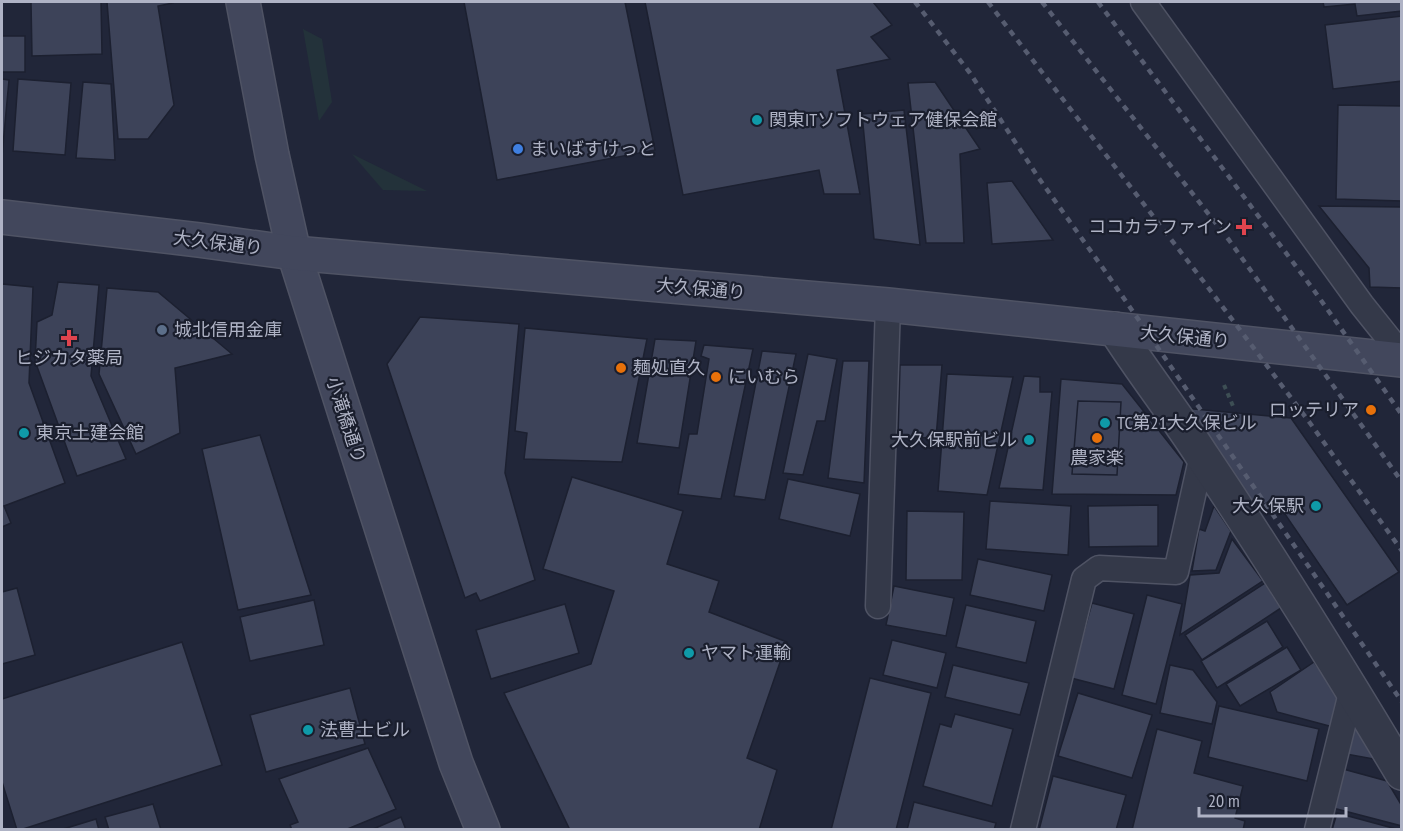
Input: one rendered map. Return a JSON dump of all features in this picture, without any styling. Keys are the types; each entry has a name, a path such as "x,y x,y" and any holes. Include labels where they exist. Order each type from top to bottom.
{"main road":[{"name":"小滝橋通り","path":"243,2 272,155 294,253 452,752 483,830"},
{"name":"大久保通り","path":"2,217 294,253 888,305 1401,360"}],"street":[{"path":"1115,329 1141,369 1208,455 1401,773"}],"lane":[{"path":"1143,2 1362,305 1401,355"},
{"path":"878,606 888,305"},
{"path":"1023,830 1084,579 1099,568 1176,572 1208,455"},
{"path":"1317,830 1352,689"}],"path":[{"path":"1220,376 1233,406"}],"shaded area":[{"path":"303,29 322,39 332,102 319,121"},
{"path":"352,154 427,191 383,190"}],"building":[{"path":"31,2 101,2 102,54 32,56"},
{"path":"107,2 173,2 158,6 174,105 148,139 118,139"},
{"path":"464,2 625,2 655,150 497,180"},
{"name":"関東ITソフトウェア健保会館","path":"645,2 873,2 892,25 871,37 890,59 837,70 860,194 824,194 819,170 683,195"},
{"path":"1323,2 1402,2 1402,11 1357,16 1355,4 1324,7"},
{"path":"1402,16 1402,81 1333,89 1325,25"},
{"path":"2,36 25,36 25,72 2,72"},
{"path":"2,79 9,80 2,156"},
{"path":"18,79 71,83 65,155 13,151"},
{"path":"83,82 111,84 115,160 76,158"},
{"path":"935,82 980,149 960,154 964,243 926,243 908,83"},
{"path":"1338,105 1402,106 1402,201 1336,199"},
{"path":"904,110 920,245 874,239 862,114"},
{"path":"1012,181 1053,240 992,244 987,183"},
{"path":"1319,206 1402,207 1402,288 1370,287 1369,268"},
{"path":"58,282 99,285 91,376 126,459 77,476 35,361 37,322 52,315"},
{"name":"東京土建会館","path":"2,284 33,287 29,383 65,483 4,506 11,523 2,527"},
{"path":"107,288 158,292 232,354 175,368 180,433 136,454 99,374"},
{"path":"420,317 519,324 505,473 535,580 480,601 476,593 465,598 387,364"},
{"path":"525,328 647,339 622,462 524,459 527,433 515,431"},
{"path":"655,339 696,341 679,448 637,443"},
{"path":"704,345 753,349 721,499 678,494 689,434 697,434 709,359 701,356"},
{"path":"762,351 796,354 765,500 734,496"},
{"path":"808,354 837,359 825,421 817,421 803,475 783,473"},
{"path":"843,361 869,361 864,483 828,478"},
{"path":"900,365 942,365 936,438 898,437"},
{"path":"947,374 1013,377 987,495 938,491"},
{"name":"大久保駅前ビル","path":"1024,376 1040,377 1040,392 1052,392 1043,490 999,488"},
{"name":"TC第21大久保ビル","path":"1061,379 1122,384 1184,462 1176,495 1052,494"},
{"name":"農家楽","path":"1078,401 1121,402 1117,475 1072,474"},
{"name":"大久保駅","path":"1183,408 1291,418 1399,572 1347,605 1274,498 1251,513"},
{"path":"260,435 311,595 238,610 202,449"},
{"name":"ヤマト運輸","path":"572,477 683,511 667,564 719,581 709,612 787,642 747,758 777,770 759,830 570,830 504,693 591,664 614,591 543,569"},
{"path":"788,479 860,494 850,536 779,519"},
{"path":"990,501 1071,506 1068,555 986,549"},
{"path":"1158,505 1158,546 1089,547 1088,506"},
{"path":"1214,506 1231,531 1216,570 1192,571 1199,529 1205,531"},
{"path":"907,511 964,512 962,580 906,580"},
{"path":"1232,539 1263,581 1180,635 1190,575 1219,573"},
{"path":"978,559 1052,575 1044,611 970,595"},
{"path":"1265,583 1281,608 1202,660 1185,635"},
{"path":"894,586 954,598 946,636 886,625"},
{"path":"17,588 35,655 2,664 2,592"},
{"path":"1147,595 1182,604 1156,704 1122,695"},
{"path":"314,600 324,645 250,661 240,617"},
{"path":"1092,603 1134,614 1114,689 1071,678"},
{"path":"565,604 579,653 491,679 476,630"},
{"path":"966,605 1036,621 1026,663 956,647"},
{"path":"1267,621 1283,647 1217,688 1201,661"},
{"path":"892,640 946,653 937,688 883,675"},
{"path":"182,642 222,765 17,830 2,782 2,699"},
{"path":"1287,647 1301,670 1240,706 1226,684"},
{"path":"1314,662 1338,694 1333,727 1277,712 1270,692"},
{"path":"953,665 1029,683 1020,715 945,697"},
{"path":"1170,665 1193,670 1217,702 1212,724 1160,713"},
{"path":"870,678 931,693 896,830 831,830"},
{"name":"法曹士ビル","path":"350,688 365,744 266,772 250,715"},
{"path":"1078,693 1152,715 1132,778 1058,756"},
{"path":"1219,706 1319,729 1307,781 1208,757"},
{"path":"955,714 1013,729 992,806 923,786 940,724 951,727"},
{"path":"1353,722 1379,760 1346,754"},
{"path":"1157,729 1202,741 1194,773 1243,786 1235,818 1245,821 1243,830 1132,830"},
{"path":"368,748 396,809 345,830 292,830 290,825 298,822 279,779"},
{"path":"1343,769 1387,781 1402,806 1402,826 1333,808"},
{"path":"1053,776 1126,795 1116,830 1039,830"},
{"path":"914,802 996,823 994,830 907,830"},
{"path":"153,804 161,830 109,830 105,817"},
{"path":"1337,813 1400,830 1332,830"},
{"path":"401,817 406,830 371,830"},
{"path":"96,819 99,830 60,830"}],"railway":[{"path":"915,2 970,73 1038,177 1402,702"},
{"path":"988,2 1204,282 1402,551"},
{"path":"1042,2 1229,240 1402,482"},
{"path":"1098,2 1313,289 1402,415"}],"place":[{"name":"関東ITソフトウェア健保会館","path":"757,120"},
{"name":"まいばすけっと","path":"518,149"},
{"name":"ココカラファイン","path":"1244,227"},
{"name":"城北信用金庫","path":"162,330"},
{"name":"ヒジカタ薬局","path":"69,338"},
{"name":"麺処直久","path":"621,368"},
{"name":"にいむら","path":"716,377"},
{"name":"ロッテリア","path":"1371,410"},
{"name":"TC第21大久保ビル","path":"1105,423"},
{"name":"東京土建会館","path":"24,433"},
{"name":"農家楽","path":"1097,438"},
{"name":"大久保駅前ビル","path":"1029,440"},
{"name":"大久保駅","path":"1316,506"},
{"name":"ヤマト運輸","path":"689,653"},
{"name":"法曹士ビル","path":"308,730"}]}
